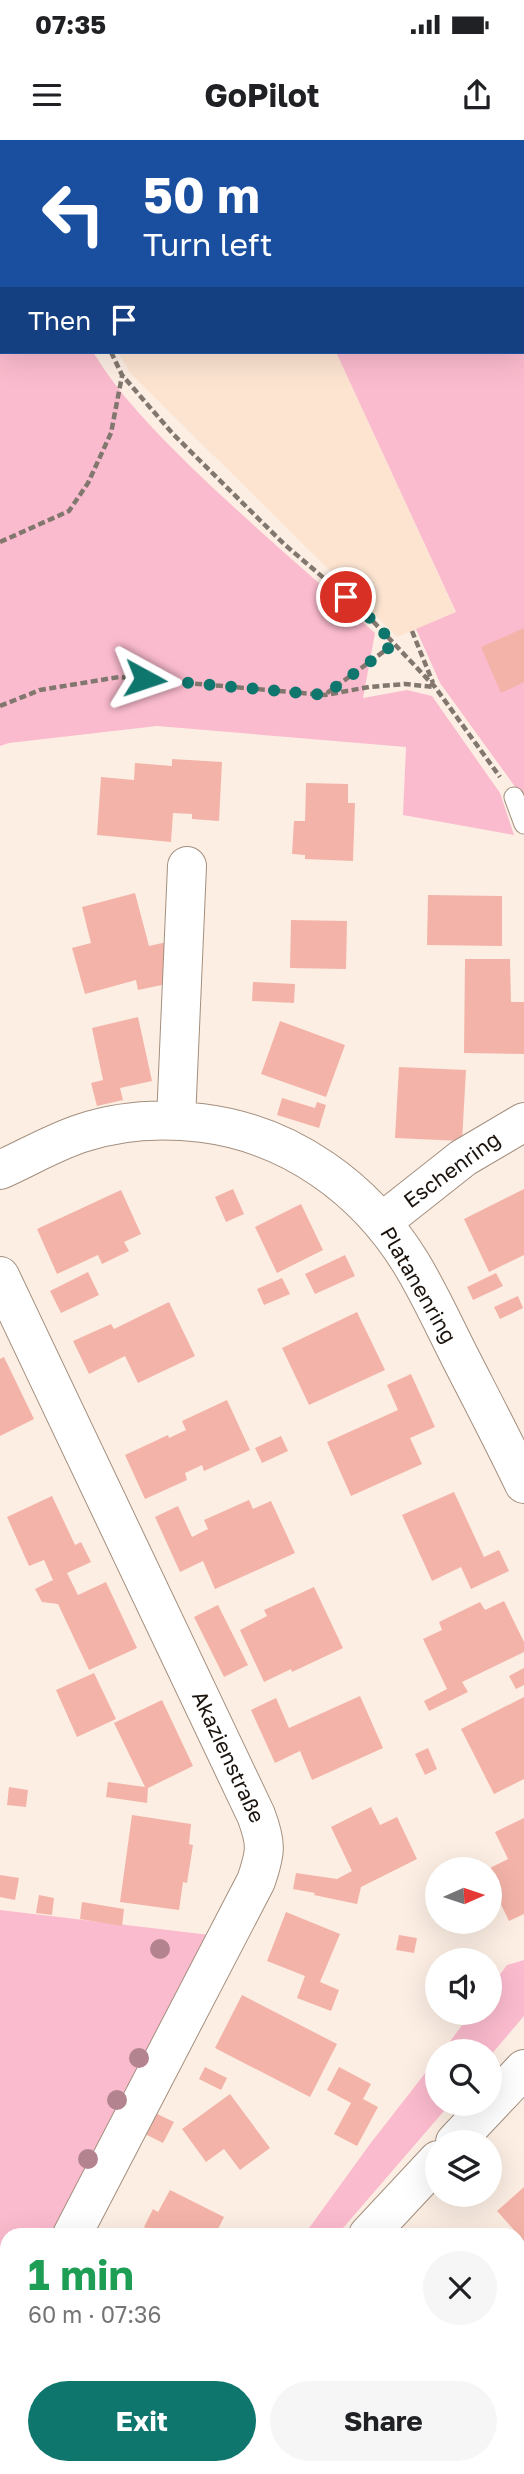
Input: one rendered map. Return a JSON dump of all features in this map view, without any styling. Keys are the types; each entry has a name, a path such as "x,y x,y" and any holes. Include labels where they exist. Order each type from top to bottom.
{"street":[{"path":"176,1120 187,866"},
{"name":"Platanenring","path":"0,1170 82,1133 136,1121 176,1120 222,1126 272,1140 308,1159 344,1185 382,1222 411,1262 524,1484"},
{"name":"Eschenring","path":"382,1222 463,1158 524,1122"},
{"name":"Akazienstraße","path":"0,1276 264,1836 264,1857 256,1881 76,2228"},
{"path":"466,2130 524,2069"},
{"path":"375,2228 425,2174"}],"lane":[{"path":"514,797 524,824"}],"path":[{"path":"112,354 122,375 173,435 266,526 367,615 435,687 514,797"},
{"path":"0,542 69,511 88,483 111,433 122,375"},
{"path":"412,631 435,687"},
{"path":"325,695 394,644"},
{"path":"0,706 40,690 119,677 325,695 405,684 435,687"}],"shaded area":[{"path":"0,354 94,354 126,397 189,465 375,633 363,698 407,690 432,696 500,793 514,835 403,815 406,747 157,726 0,746"},
{"path":"119,354 337,354 456,613 397,637 131,374"},
{"path":"337,354 524,354 524,799 440,683 416,629 456,612"},
{"path":"0,1910 210,1935 58,2228 0,2228"},
{"path":"524,1960 524,2016 502,2042 502,2039 452,2039 462,2025 502,2025 502,1972 507,1965"},
{"path":"425,2073 425,2116 440,2116 343,2228 309,2228"}],"building":[{"path":"524,628 524,682 501,693 481,647"},
{"path":"172,759 222,762 219,821 192,819 192,814 173,813 171,842 97,835 101,777 134,780 135,763 172,766"},
{"path":"306,783 348,784 348,803 355,803 353,861 305,859 305,855 292,854 294,821 305,821"},
{"path":"135,893 149,946 167,942 176,982 138,990 136,980 85,994 72,948 91,943 82,907"},
{"path":"428,895 502,896 502,946 427,945"},
{"path":"291,920 347,921 346,969 290,968"},
{"path":"465,959 510,959 511,1002 524,1002 524,1054 464,1053"},
{"path":"253,982 295,984 294,1003 252,1001"},
{"path":"138,1017 152,1081 120,1088 123,1100 97,1106 91,1083 103,1080 92,1028"},
{"path":"280,1021 345,1045 326,1097 261,1074"},
{"path":"399,1067 466,1070 462,1141 395,1138"},
{"path":"282,1098 315,1108 317,1102 326,1105 319,1128 277,1115"},
{"path":"233,1189 244,1214 226,1222 215,1197"},
{"path":"524,1189 524,1255 489,1272 464,1219"},
{"path":"121,1190 141,1234 124,1242 129,1251 102,1264 98,1255 57,1274 37,1229"},
{"path":"301,1204 323,1250 277,1273 255,1227"},
{"path":"345,1255 355,1276 315,1294 305,1274"},
{"path":"88,1272 99,1295 61,1313 50,1291"},
{"path":"496,1273 503,1286 473,1300 467,1287"},
{"path":"282,1278 290,1294 264,1305 257,1289"},
{"path":"518,1296 523,1308 500,1319 494,1307"},
{"path":"169,1302 195,1356 138,1383 125,1356 89,1374 73,1341 111,1324 114,1329"},
{"path":"357,1312 385,1370 309,1405 282,1348"},
{"path":"4,1357 34,1419 0,1436 0,1359"},
{"path":"411,1374 435,1427 410,1438 422,1464 351,1496 327,1442 398,1410 387,1385"},
{"path":"227,1400 250,1450 204,1471 202,1465 185,1473 187,1480 145,1499 125,1455 168,1435 169,1438 186,1430 182,1421"},
{"path":"281,1436 288,1451 262,1463 255,1448"},
{"path":"454,1492 484,1557 499,1550 509,1571 471,1589 461,1567 432,1581 402,1515"},
{"path":"52,1496 75,1545 81,1542 91,1562 67,1573 78,1595 106,1582 137,1648 89,1670 58,1604 42,1602 35,1589 53,1580 44,1560 29,1566 7,1517"},
{"path":"249,1500 253,1509 271,1501 295,1553 215,1589 203,1561 180,1572 155,1517 178,1506 192,1537 208,1529 204,1520"},
{"path":"314,1587 343,1648 264,1682 240,1630 267,1616 264,1610"},
{"path":"504,1601 524,1642 524,1652 462,1682 468,1692 429,1711 424,1701 447,1689 423,1639 442,1630 439,1622 480,1602 485,1610"},
{"path":"218,1605 248,1665 224,1677 194,1617"},
{"path":"524,1668 524,1685 516,1689 509,1676"},
{"path":"94,1673 116,1719 77,1737 56,1690"},
{"path":"360,1696 383,1748 312,1780 300,1751 275,1763 251,1710 276,1698 289,1728"},
{"path":"524,1697 524,1779 494,1794 461,1729"},
{"path":"162,1700 193,1766 148,1788 147,1803 106,1797 108,1782 145,1787 114,1723"},
{"path":"428,1748 437,1769 425,1775 415,1754"},
{"path":"9,1787 28,1790 26,1807 7,1805"},
{"path":"371,1807 380,1825 397,1817 417,1859 361,1887 357,1904 293,1889 296,1873 337,1879 352,1871 331,1827"},
{"path":"132,1815 191,1824 189,1844 193,1845 187,1883 183,1882 179,1910 120,1902"},
{"path":"524,1818 524,1914 509,1921 502,1907 502,1862 508,1859 495,1832"},
{"path":"0,1875 19,1878 15,1900 0,1897"},
{"path":"39,1895 54,1898 52,1915 36,1913"},
{"path":"82,1902 124,1909 122,1926 80,1919"},
{"path":"286,1912 340,1934 320,1982 339,1990 331,2011 297,1998 305,1976 267,1961"},
{"path":"399,1935 417,1938 414,1953 396,1950"},
{"path":"242,1995 337,2044 310,2097 215,2048"},
{"path":"205,2067 227,2078 221,2090 199,2079"},
{"path":"339,2067 371,2084 363,2099 378,2107 357,2146 334,2134 351,2103 327,2090"},
{"path":"230,2094 270,2148 240,2170 224,2149 206,2162 182,2129"},
{"path":"153,2112 174,2122 163,2143 143,2133"},
{"path":"524,2187 524,2228 512,2228 497,2211"},
{"path":"170,2190 224,2217 218,2228 144,2227 153,2209 158,2212"}],"route":[{"path":"145,679 325,695 394,644 346,597"}]}
